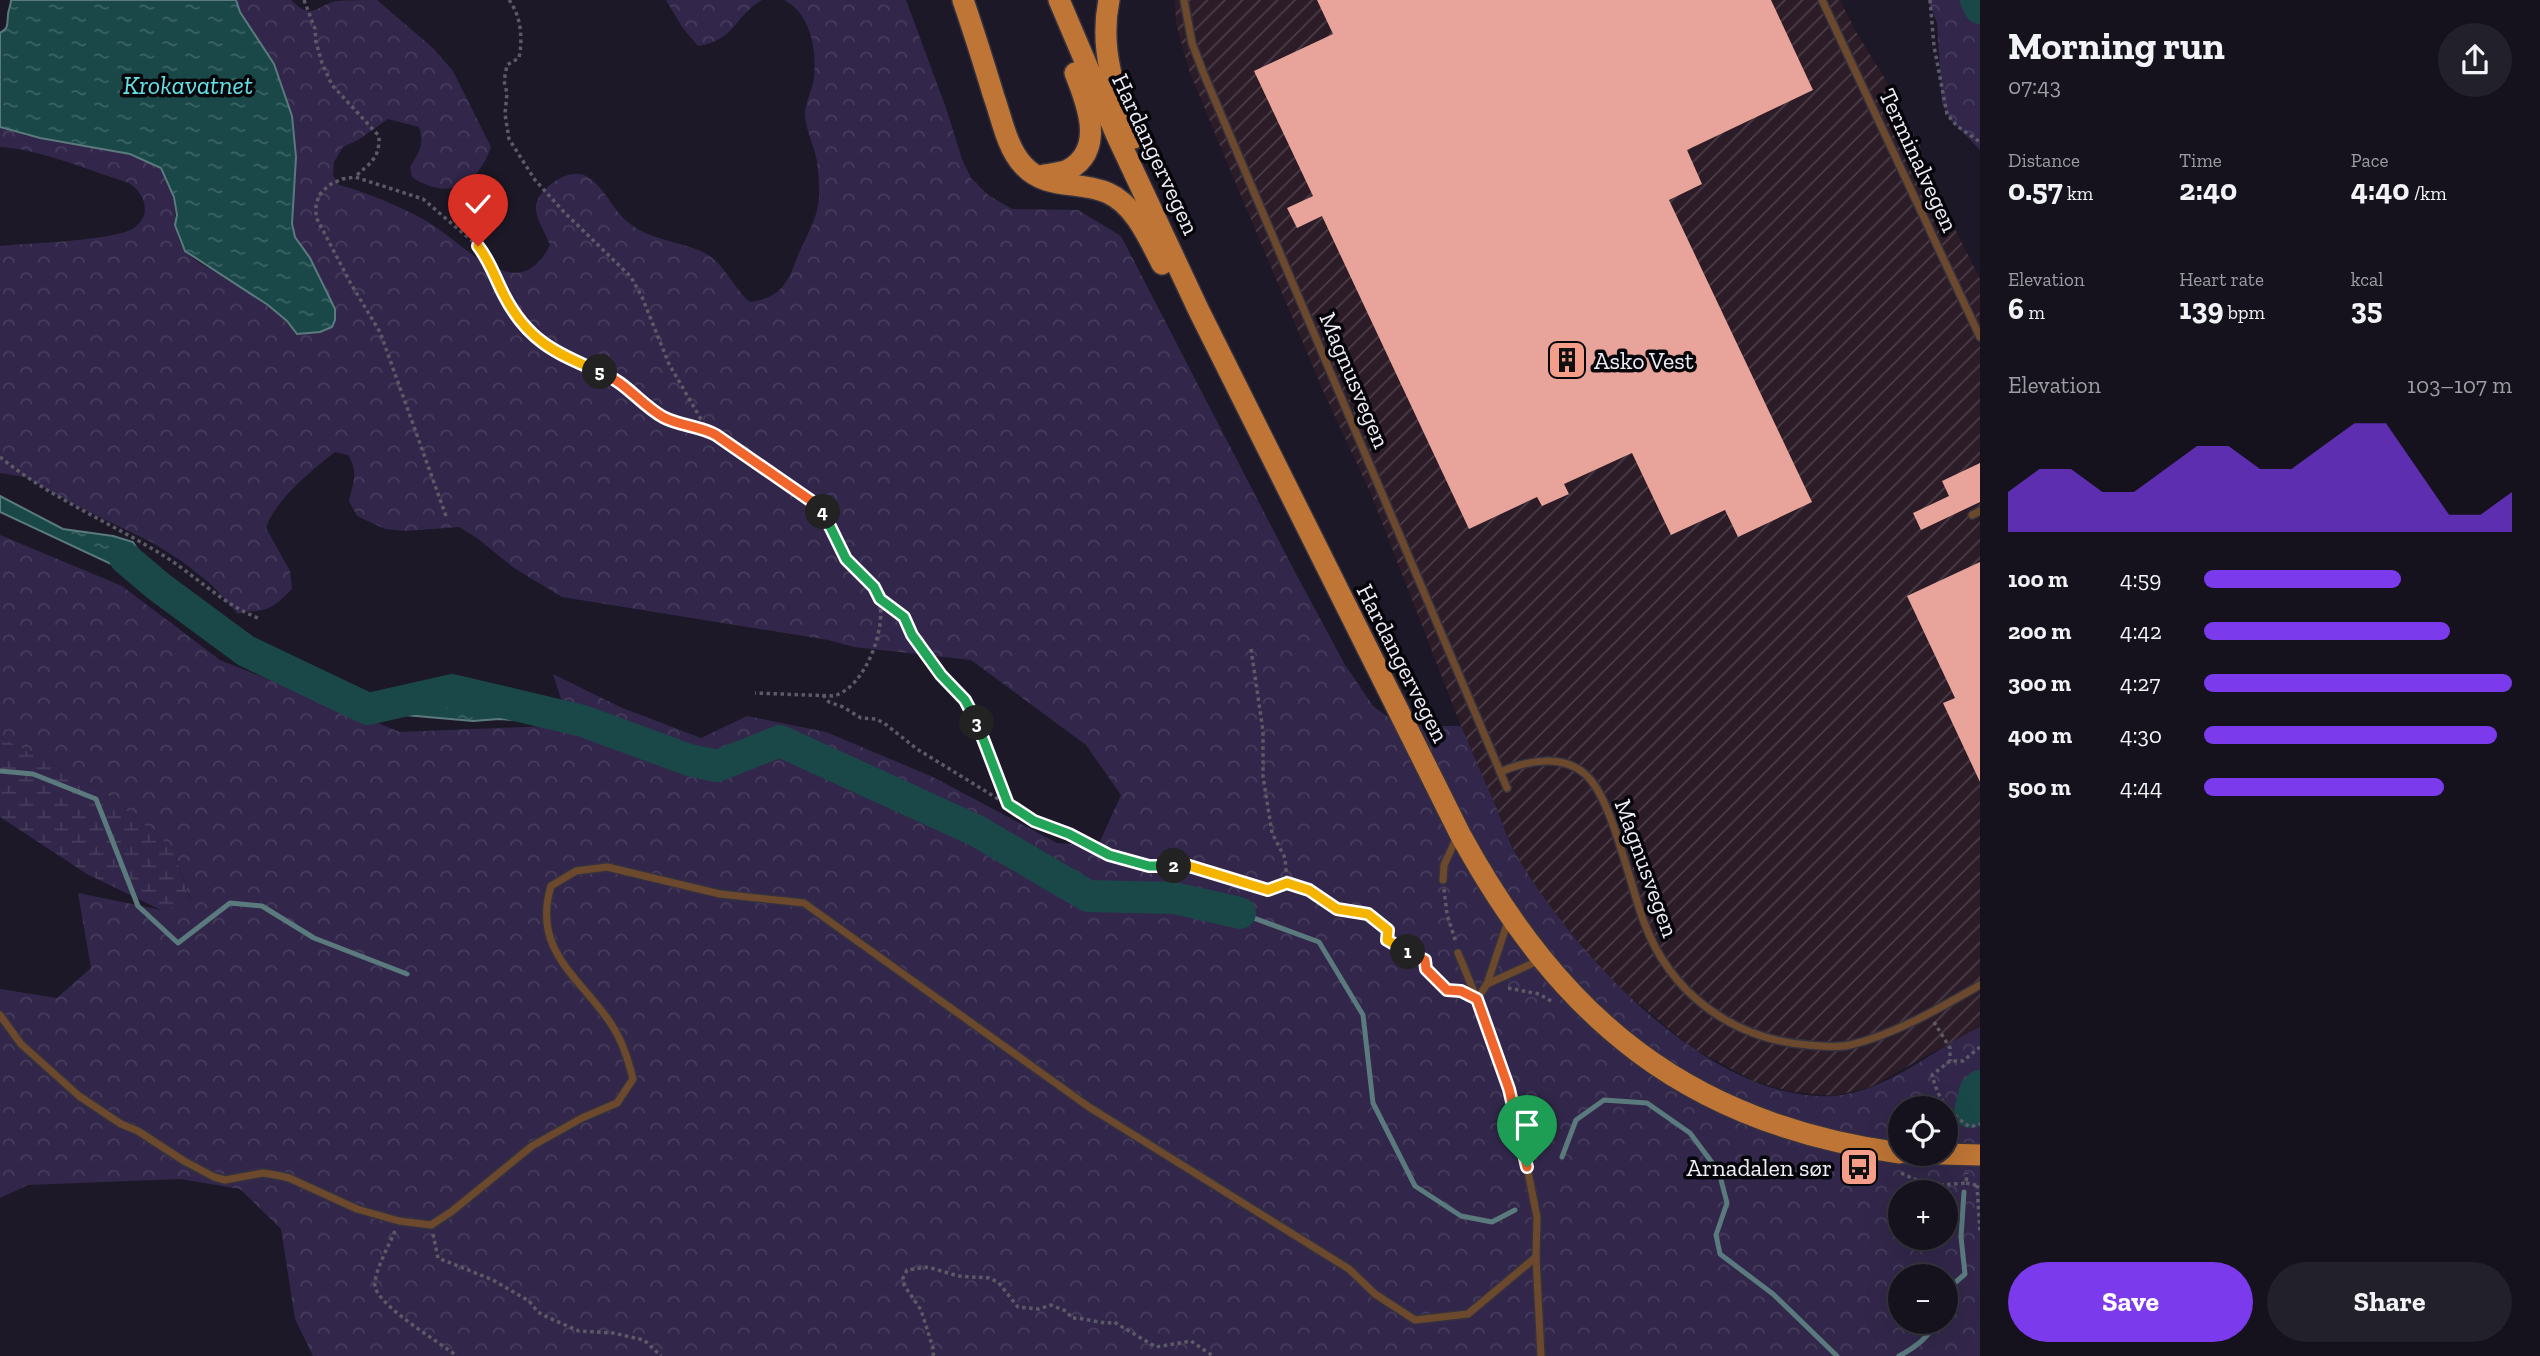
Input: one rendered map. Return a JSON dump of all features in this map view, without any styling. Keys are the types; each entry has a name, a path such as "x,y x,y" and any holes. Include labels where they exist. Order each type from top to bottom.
{"main road":[{"path":"963,0 1015,153 1023,165 1052,183 1108,193 1121,201 1137,219 1222,386 1277,470"},
{"path":"1039,176 1071,169 1088,146 1092,129 1087,104 1045,0"},
{"name":"Hardangervegen","path":"1059,0 1143,193 1277,470 1460,834 1509,918 1541,960 1581,1004 1605,1026 1684,1083 1741,1111 1797,1132 1888,1156"},
{"path":"1109,0 1105,50 1117,97 1154,184 1210,300 1231,376"}],"lane":[{"name":"Magnusvegen","path":"1184,0 1192,43 1203,72 1507,788"},
{"name":"Terminalvegen","path":"1822,0 1980,337"},
{"name":"Magnusvegen","path":"1500,772 1537,760 1564,763 1580,770 1590,779 1609,816 1644,922 1667,969 1704,1007 1734,1026 1795,1044 1848,1045 1877,1036 1929,1013 1980,985"},
{"path":"1443,880 1448,853 1460,834"},
{"path":"0,1015 21,1044 79,1096 121,1124 138,1131 214,1177 225,1180 263,1173 276,1175 289,1178 357,1209 399,1221 431,1225 532,1146 617,1102 633,1079 626,1049 606,1016 565,968 548,935 545,906 551,886 576,871 607,867 720,894 804,903 1089,1107 1349,1269 1374,1294 1415,1320 1468,1314 1536,1257"},
{"path":"1477,999 1487,984 1509,918"},
{"path":"1458,953 1509,1089 1527,1167 1537,1217 1536,1257 1541,1356"},
{"path":"1487,984 1541,960"}],"path":[{"path":"304,0 316,29 316,42 322,63 332,85 379,136 379,149 370,166 355,177"},
{"path":"509,0 517,14 521,30 519,58 507,65 505,73 508,93 505,114 509,139 535,180 631,277 669,364 707,430"},
{"path":"1930,0 1934,46 1947,114 1980,142"},
{"path":"446,516 380,332 351,284 316,216 319,195 329,185 342,179 355,177 423,199 478,246 488,259 518,320 529,333 574,361 614,377 666,419 707,430 817,505 831,526 842,554 874,587 880,599 880,630 870,659 860,676 843,694 755,692"},
{"path":"0,457 48,492 137,539 190,572 238,610 258,618"},
{"path":"880,599 904,617 912,635 934,666 965,700 983,733 1008,804"},
{"path":"1251,649 1259,689 1263,731 1263,776 1272,833 1285,858 1287,883"},
{"path":"823,695 829,702 861,718 876,719 884,723 917,749 1034,821 1069,834 1109,855 1149,866 1186,865 1268,890 1287,883 1309,890 1337,909 1368,914 1388,930 1387,940 1425,960 1426,969 1447,990 1461,991 1477,999"},
{"path":"1443,880 1447,914 1458,953"},
{"path":"1929,1013 1950,1048 1950,1061"},
{"path":"1980,1047 1963,1061 1950,1061 1933,1075 1936,1091 1951,1114 1970,1127 1980,1124"},
{"path":"1966,1183 1973,1163"},
{"path":"1909,1166 1930,1186 1966,1183 1979,1186 1980,1233"},
{"path":"399,1221 377,1272 375,1285 381,1300 457,1356"},
{"path":"431,1225 438,1258 493,1280 529,1301 538,1312 547,1317 579,1331 613,1333 645,1340 661,1356"},
{"path":"933,1356 934,1351 921,1310 902,1278 907,1270 914,1267 958,1276 989,1278 998,1282 1018,1307 1039,1308 1051,1304 1066,1311 1072,1318 1087,1318 1107,1324 1114,1322 1156,1347 1191,1341 1213,1356"}],"shaded area":[{"path":"1175,0 1840,0 1920,146 1930,179 1980,279 1980,1027 1868,1088 1833,1096 1788,1091 1754,1081 1692,1048 1614,983 1547,905 1516,855 1461,726 1371,494 1325,395 1221,148 1189,70 1176,23"}],"green space":[{"path":"236,0 291,0 304,10 313,11 336,1 377,0 433,48 453,71 491,147 478,172 469,180 460,186 438,188 412,177 410,167 421,143 419,127 388,119 343,147 334,162 333,175 339,185 360,191 423,219 488,265 505,271 522,272 537,264 550,245 536,210 540,196 561,178 578,174 586,176 598,186 623,218 637,229 694,248 711,257 750,302 772,295 786,282 814,221 819,197 817,161 805,115 814,79 813,45 806,23 793,6 784,0 906,0 971,178 988,195 1012,209 1078,210 1121,236 1344,663 1373,706 1395,722 1423,726 1461,726 1518,858 1574,937 1610,977 1650,1015 1694,1049 1739,1075 1786,1091 1832,1096 1871,1087 1909,1069 1980,1027 1980,1356 313,1356 295,1319 281,1229 240,1189 180,1179 28,1185 0,1198 0,989 57,998 91,968 78,893 161,910 191,901 173,849 103,791 0,737 0,535 122,586 220,660 400,732 574,725 582,722 563,705 553,674 620,707 701,738 747,716 826,732 933,777 1057,843 1098,846 1121,795 1086,745 971,660 854,647 828,640 562,597 514,568 459,527 405,531 385,529 357,516 349,501 354,472 348,455 335,452 326,459 295,486 270,518 266,528 290,571 292,589 267,609 238,614 212,585 153,543 25,477 0,473 0,246 108,236 134,228 145,210 140,194 129,183 47,156 0,147 0,127 38,138 125,153 146,160 168,179 180,241 193,258 260,300 297,334 335,309 310,258 295,237 292,224 294,143 288,105 274,65 248,25"},
{"path":"666,0 762,0 720,39 698,46 682,27"},
{"path":"1928,0 1980,0 1980,150 1950,119 1942,103 1937,23"},
{"path":"0,737 103,791 173,849 191,902 161,910 87,874 0,817"}],"water":[{"name":"Krokavatnet","path":"11,0 236,0 240,12 274,64 292,116 296,157 292,224 295,237 310,258 335,309 332,327 320,332 297,334 287,321 268,305 185,251 175,225 177,215 174,197 161,168 130,154 40,138 0,127 0,33 7,26"},
{"path":"0,496 63,529 113,536 133,542 158,586 0,512"},
{"path":"484,692 539,697 583,721 575,724 499,719 473,721 382,713 368,709 396,698"}],"building":[{"name":"Asko Vest","path":"1317,0 1771,0 1813,90 1687,150 1702,184 1669,200 1812,502 1738,537 1725,510 1671,535 1632,453 1564,484 1569,494 1542,506 1537,497 1469,529 1322,216 1297,228 1287,208 1313,196 1254,71 1333,34"},
{"path":"1980,463 1980,502 1921,530 1913,513 1949,496 1942,481"},
{"path":"1980,562 1980,782 1943,703 1955,698 1907,596"}],"waterway":[{"path":"1976,0 1980,8"},
{"path":"125,558 246,651 368,709 452,690 583,721 689,760 717,766 780,741 977,831 1088,896 1174,898 1240,913"},
{"path":"0,771 33,774 96,799 138,906 178,943 230,903 262,906 314,938 407,974"},
{"path":"1240,913 1319,942 1363,1015 1373,1103 1415,1186 1461,1216 1492,1222 1515,1210"},
{"path":"1970,1112 1975,1091 1980,1086"},
{"path":"1562,1157 1576,1120 1604,1100 1647,1103 1690,1133 1719,1172 1727,1203 1716,1235 1720,1254 1773,1294 1837,1356"},
{"path":"1958,1280 1965,1274 1961,1237 1964,1192"},
{"path":"1899,1356 1928,1334"}],"place":[{"name":"Asko Vest","path":"1567,360"},
{"name":"Arnadalen sør","path":"1859,1167"}],"route":[{"path":"478,246 488,259 518,320 529,333 574,361 614,377 666,419 716,435 817,505 827,518 846,559 874,587 880,599 904,617 912,635 941,675 965,700 983,733 1008,804 1034,821 1069,834 1109,855 1149,866 1186,865 1268,890 1287,883 1309,890 1337,909 1368,914 1388,930 1387,940 1425,960 1426,969 1447,990 1461,991 1477,999 1509,1089 1527,1167"}]}
